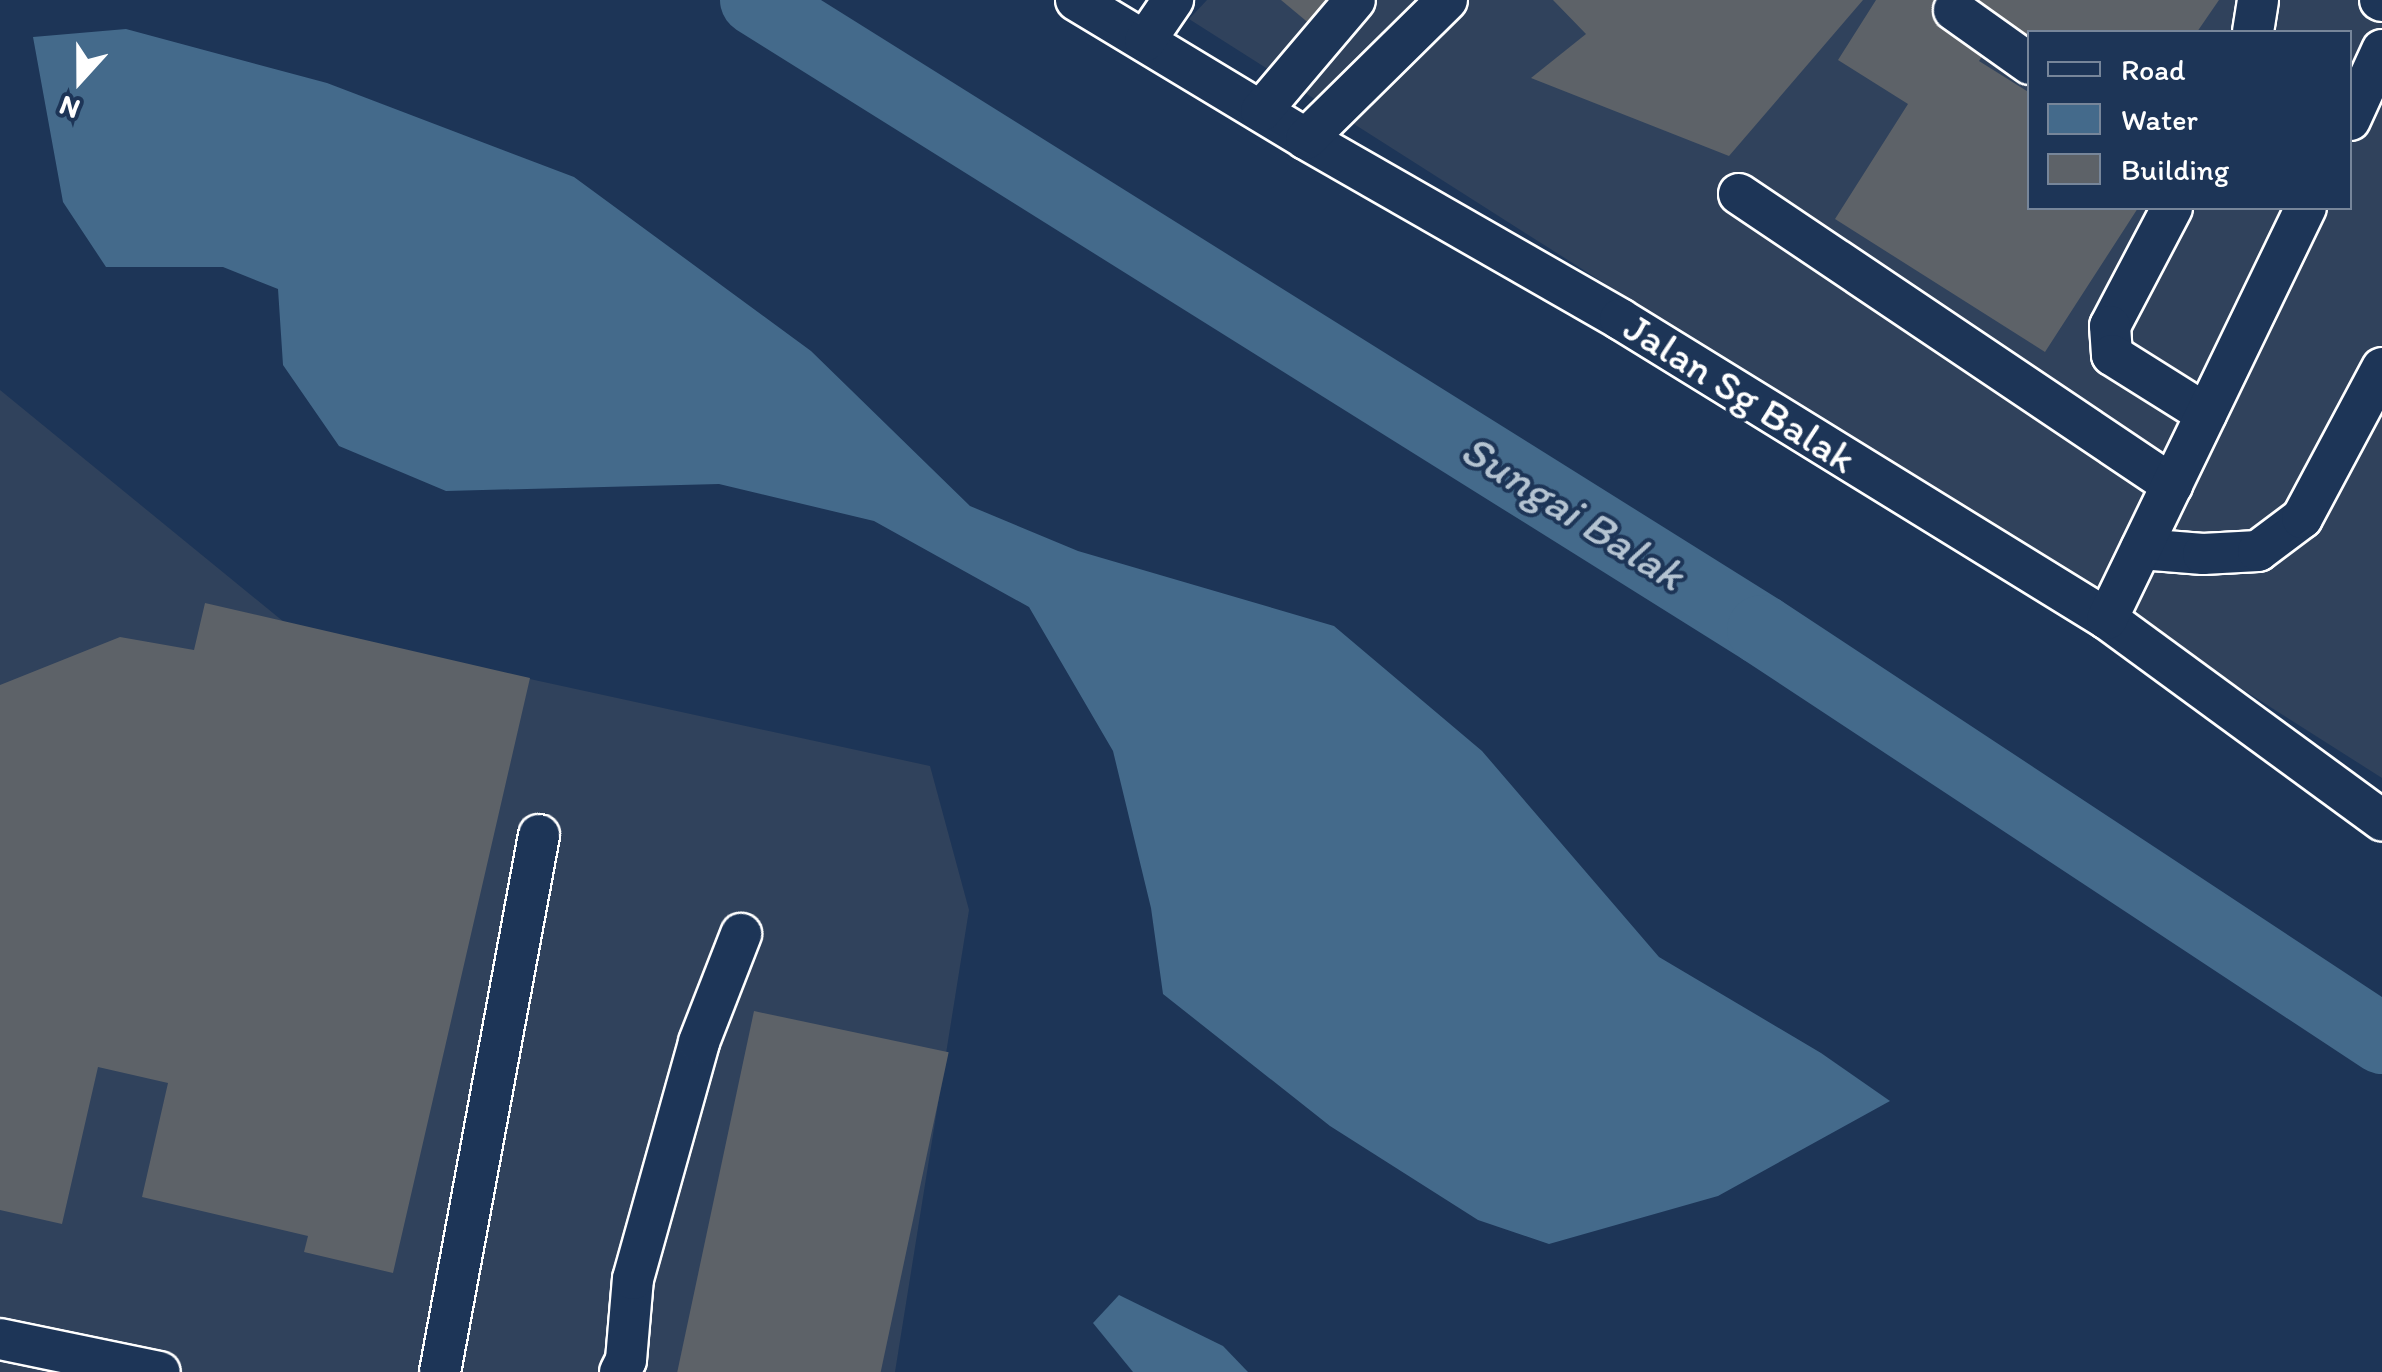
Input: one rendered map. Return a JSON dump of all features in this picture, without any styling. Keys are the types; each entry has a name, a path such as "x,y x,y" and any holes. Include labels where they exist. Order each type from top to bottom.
{"street":[{"name":"Jalan Sg Balak","path":"1076,0 1306,139 1620,319 2107,620 2377,802"},
{"path":"1145,41 1172,0"},
{"path":"1261,112 1355,0"},
{"path":"1306,139 1447,0"},
{"path":"2253,30 2258,0"},
{"path":"1954,10 2027,62"},
{"path":"2352,116 2382,50"},
{"path":"1739,194 2172,485"},
{"path":"2171,210 2110,326 2112,355 2206,414"},
{"path":"2107,620 2305,210"},
{"path":"2141,549 2202,554 2258,552 2302,518 2382,368"},
{"path":"440,1372 539,835"},
{"path":"620,1372 626,1360 633,1279 699,1042 741,934"},
{"path":"0,1339 160,1372"}],"shaded area":[{"path":"1207,0 2382,0 2382,778 1189,19"},
{"path":"0,390 290,627 930,766 969,910 895,1372 0,1372"}],"water":[{"path":"126,29 327,83 574,177 811,351 970,506 1078,551 1334,626 1482,751 1659,957 1821,1053 1890,1101 1718,1196 1549,1244 1478,1220 1330,1126 1163,994 1151,908 1113,751 1029,607 874,521 719,484 446,491 339,446 283,365 278,289 223,267 106,267 63,202 33,37"},
{"path":"1119,1295 1223,1346 1248,1372 1133,1372 1093,1323"}],"building":[{"path":"1281,0 1333,0 1311,25"},
{"path":"1553,0 1863,0 1729,156 1531,78 1586,34"},
{"path":"1876,0 1942,0 1997,35 1979,61 2027,91 2027,210 2137,210 2045,352 1835,219 1908,104 1838,60"},
{"path":"1955,0 2219,0 2198,30 2027,30 2027,48"},
{"path":"205,603 530,678 393,1273 304,1252 308,1236 142,1197 168,1083 98,1067 62,1224 0,1210 0,685 120,637 194,650"},
{"path":"754,1011 949,1052 881,1372 677,1372"}],"waterway":[{"name":"Sungai Balak","path":"755,0 1762,630 2382,1039"}]}
